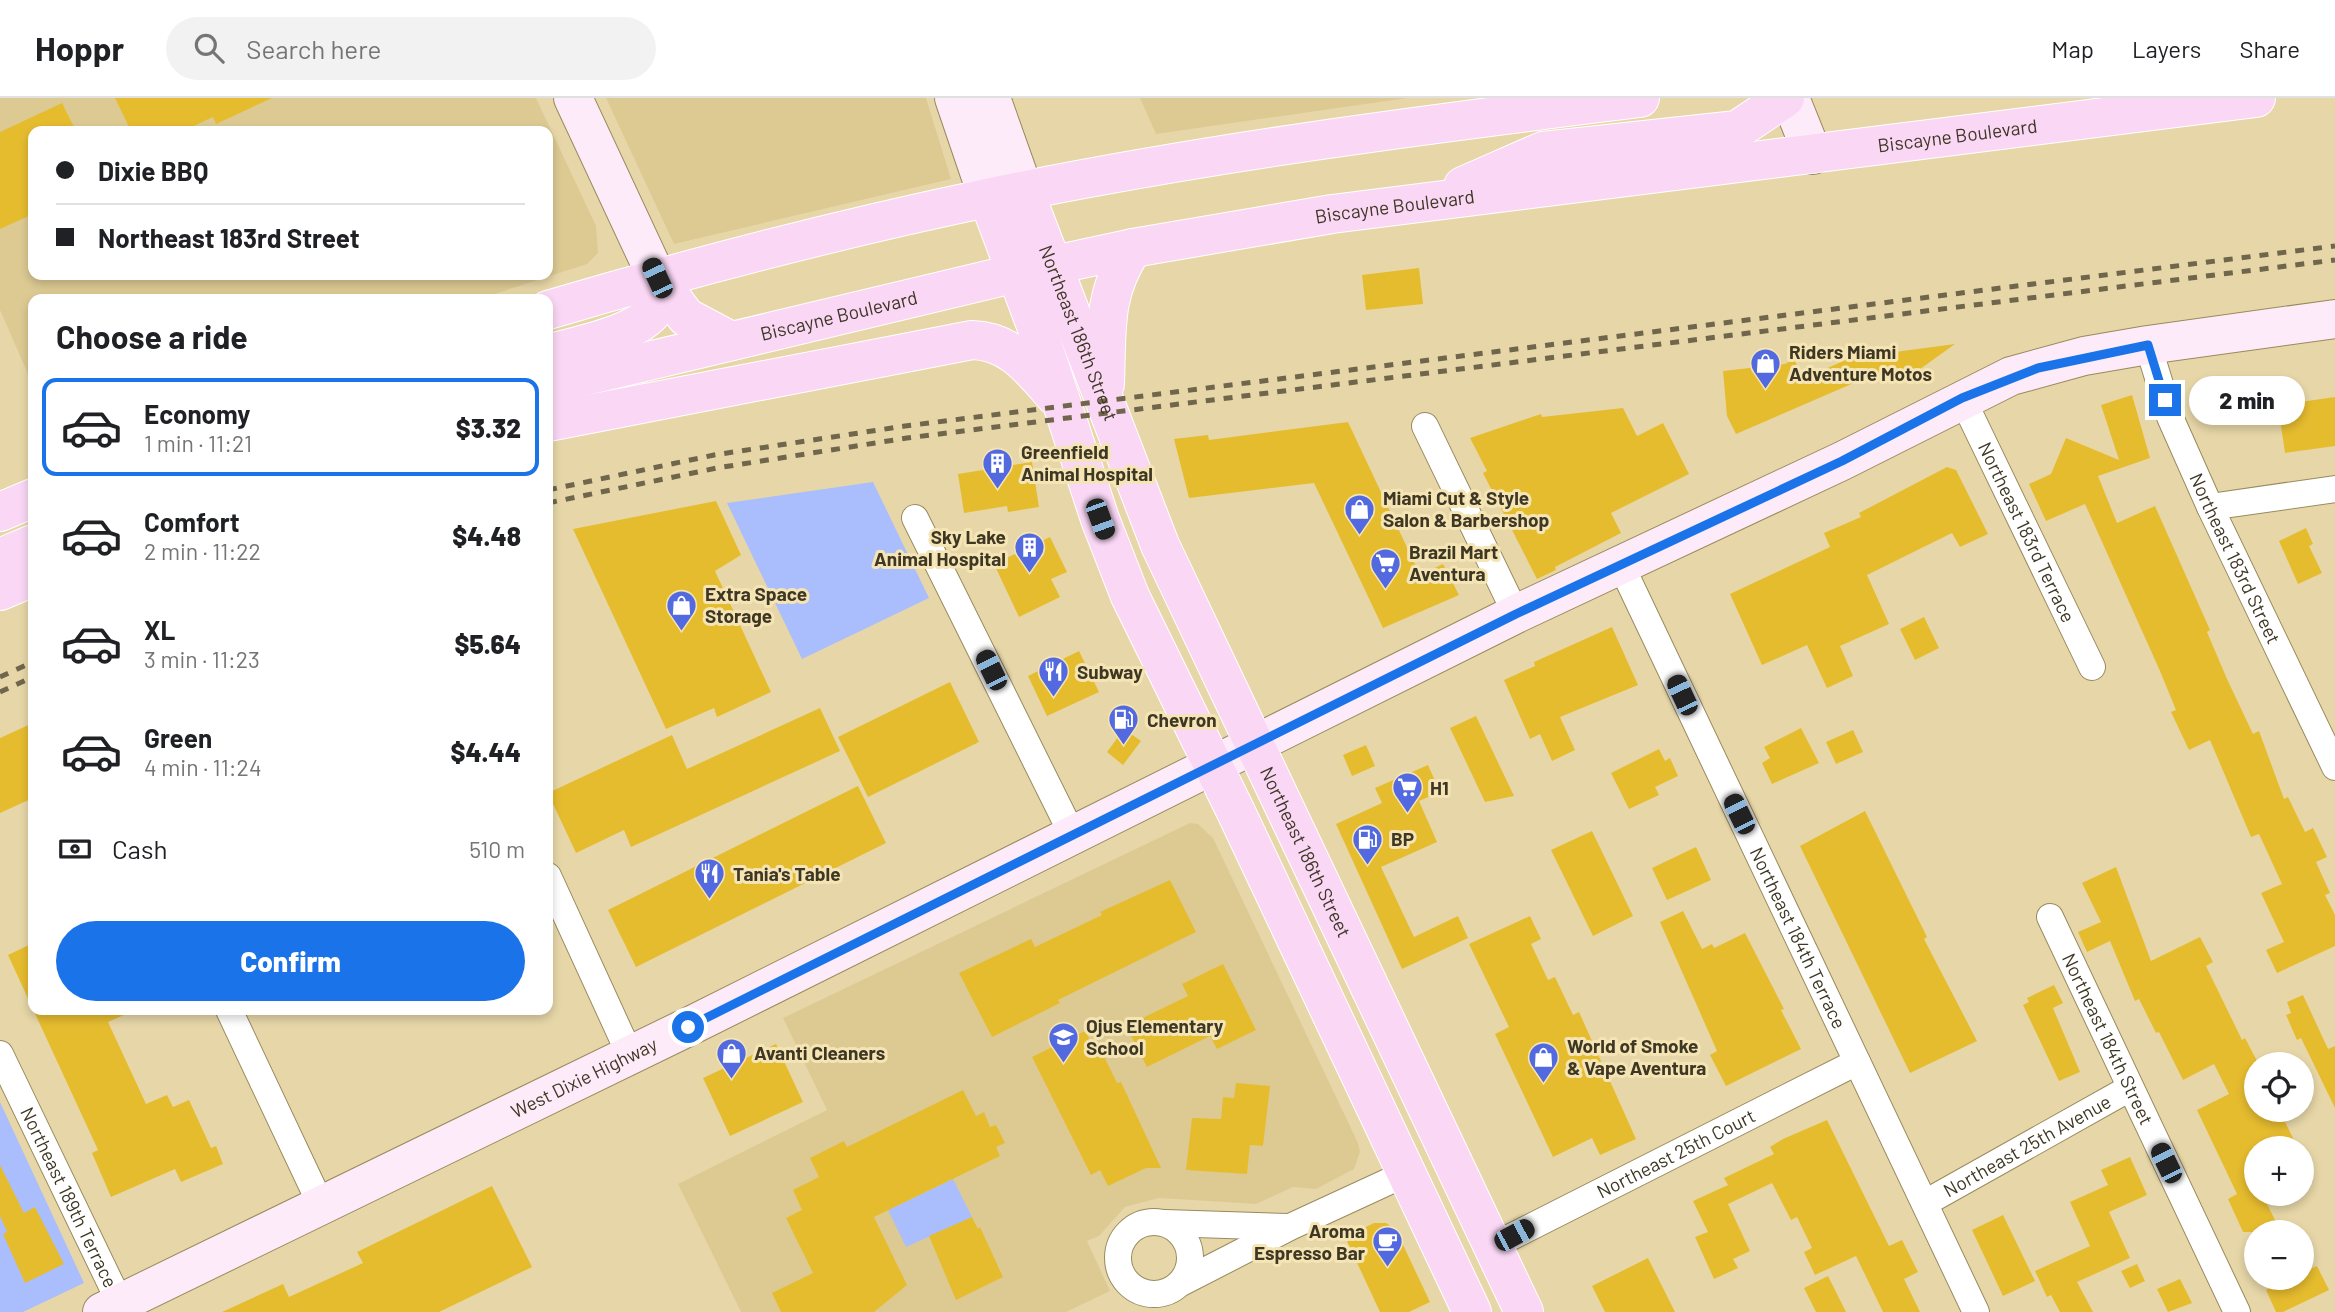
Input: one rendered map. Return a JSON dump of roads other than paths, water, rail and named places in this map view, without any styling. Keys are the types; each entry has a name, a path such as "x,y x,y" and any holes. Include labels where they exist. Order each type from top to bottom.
{"main road":[{"path":"553,309 657,278 1006,194 1380,131 1640,98"},
{"path":"1426,202 1543,151 1737,130 1788,98"},
{"name":"Biscayne Boulevard","path":"553,384 1133,248 1332,214 2256,98"},
{"name":"Northeast 186th Street","path":"1006,194 1034,270 1064,405 1119,571 1472,1312"},
{"path":"1104,400 1108,299 1118,270 1133,248"},
{"name":"Northeast 186th Street","path":"1034,270 1104,400 1160,545 1524,1312"},
{"path":"657,278 686,317 731,341"},
{"path":"553,353 635,328 650,318 659,302 657,278"},
{"path":"553,421 972,340 993,342 1011,351 1064,405"},
{"path":"0,512 28,500"},
{"path":"0,558 28,546"},
{"path":"0,591 28,579"},
{"path":"1407,1173 1431,1181 1488,1234"}],"street":[{"path":"573,98 657,278"},
{"path":"954,98 1006,194"},
{"path":"991,98 1006,194"},
{"path":"1788,98 1813,155"},
{"name":"West Dixie Highway","path":"111,1308 1213,768 1620,563 1842,461 1962,398 2038,368 2148,345 2335,319"},
{"name":"Northeast 183rd Street","path":"2148,345 2170,417 2210,507 2335,767"},
{"name":"Northeast 183rd Terrace","path":"1962,398 2092,667"},
{"path":"1424,426 1516,614"},
{"path":"2210,507 2335,489"},
{"path":"915,517 1073,836"},
{"name":"Northeast 184th Terrace","path":"1620,563 1976,1312"},
{"path":"553,887 630,1055"},
{"name":"Northeast 184th Street","path":"2050,917 2237,1312"},
{"path":"231,1015 321,1205"},
{"name":"Northeast 189th Terrace","path":"0,1054 111,1308"},
{"name":"Northeast 25th Court","path":"1488,1234 1857,1062"},
{"name":"Northeast 25th Avenue","path":"1925,1203 2130,1088"},
{"path":"1290,1227 1152,1221 1130,1231 1122,1241 1119,1264 1122,1275 1139,1291 1161,1293 1290,1227 1407,1173"},
{"path":"1165,1223 1184,1237 1190,1248 1188,1272 1181,1283"}],"railway":[{"path":"553,489 714,455 905,426 2335,246"},
{"path":"553,502 717,468 907,438 2335,260"},
{"path":"0,677 28,664"},
{"path":"0,692 28,679"}],"place":[{"name":"Riders Miami Adventure Motos","path":"1766,390"},
{"name":"Greenfield Animal Hospital","path":"998,490"},
{"name":"Miami Cut & Style Salon & Barbershop","path":"1360,536"},
{"name":"Sky Lake Animal Hospital","path":"1029,575"},
{"name":"Brazil Mart Aventura","path":"1386,590"},
{"name":"Extra Space Storage","path":"682,632"},
{"name":"Subway","path":"1054,699"},
{"name":"Chevron","path":"1124,747"},
{"name":"H1","path":"1407,815"},
{"name":"BP","path":"1368,866"},
{"name":"Tania's Table","path":"710,901"},
{"name":"Ojus Elementary School","path":"1063,1064"},
{"name":"Avanti Cleaners","path":"731,1080"},
{"name":"World of Smoke & Vape Aventura","path":"1544,1084"},
{"name":"Aroma Espresso Bar","path":"1388,1269"}]}
